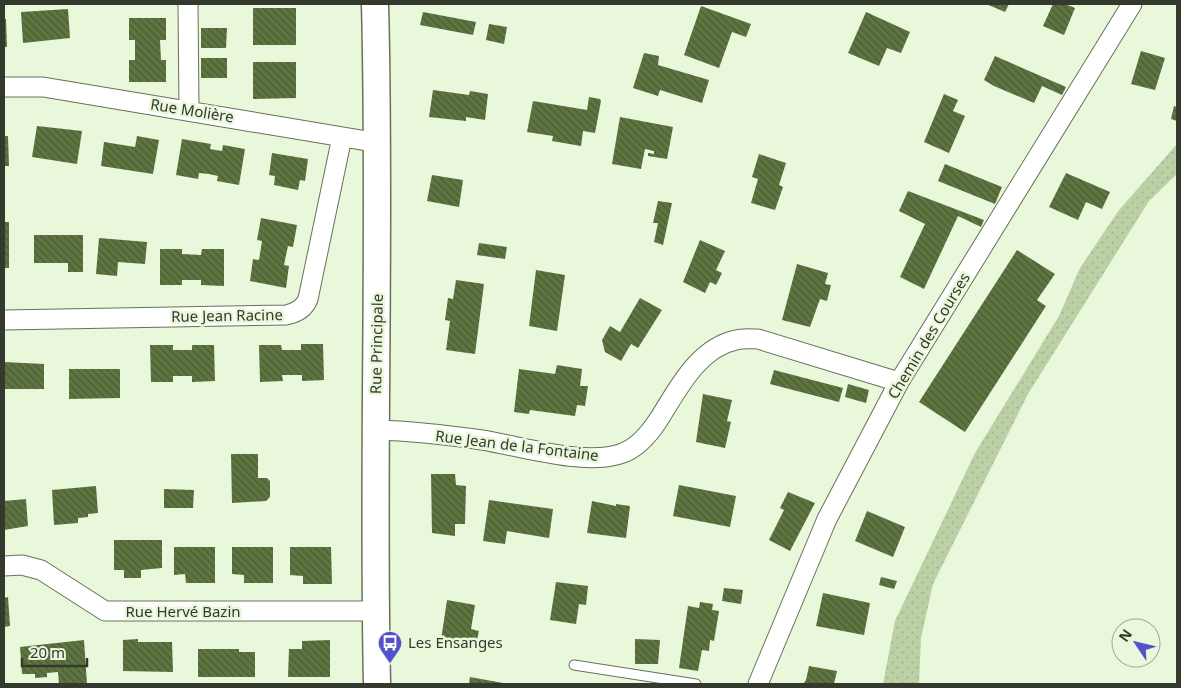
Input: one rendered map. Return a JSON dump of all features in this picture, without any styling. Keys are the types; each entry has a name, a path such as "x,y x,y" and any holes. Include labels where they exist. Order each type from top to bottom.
{"street":[{"path":"188,4 189,110"},
{"name":"Rue Principale","path":"375,4 379,143 376,430 377,684"},
{"name":"Chemin des Courses","path":"758,684 827,519 899,382 1132,4"},
{"name":"Rue Molière","path":"4,87 43,87 379,143"},
{"name":"Rue Jean Racine","path":"4,320 286,315 296,313 308,299 342,137"},
{"name":"Rue Jean de la Fontaine","path":"376,430 482,440 556,454 605,458 622,454 638,444 651,431 701,359 716,347 736,340 758,338 899,382"},
{"name":"Rue Hervé Bazin","path":"4,566 22,565 41,570 105,611 376,611"}],"lane":[{"path":"574,665 696,684"}],"green space":[{"path":"1177,144 1177,174 1149,201 1028,394 933,584 921,638 919,684 883,684 895,621 975,453 1059,316 1080,268 1119,210"}],"building":[{"path":"986,4 1009,4 1005,12"},
{"path":"1053,4 1065,4 1075,8 1064,35 1043,26"},
{"path":"701,6 751,24 746,37 732,32 719,68 684,55"},
{"path":"253,8 296,8 296,45 253,45"},
{"path":"68,9 70,38 23,43 21,12"},
{"path":"423,12 476,22 473,35 420,25"},
{"path":"866,12 910,32 901,53 887,48 879,66 848,53"},
{"path":"129,18 166,18 166,40 160,40 161,60 166,60 166,82 129,82 129,60 135,60 135,40 129,40"},
{"path":"4,19 6,19 7,47 4,47"},
{"path":"489,24 507,27 504,44 486,40"},
{"path":"201,28 227,28 226,48 201,48"},
{"path":"1141,51 1165,58 1155,90 1131,84"},
{"path":"644,53 659,56 658,65 709,80 702,103 660,90 658,96 633,88"},
{"path":"995,56 1066,87 1062,95 1042,86 1034,103 994,86 984,80"},
{"path":"201,58 227,58 227,78 201,78"},
{"path":"253,62 296,62 296,98 253,99"},
{"path":"433,90 469,95 470,91 488,94 485,120 466,117 466,121 429,117"},
{"path":"944,94 958,100 953,111 965,116 949,153 924,142"},
{"path":"589,97 600,99 601,101 595,133 583,131 581,146 552,141 553,136 527,132 533,101 587,110"},
{"path":"1174,106 1177,107 1177,121 1171,119"},
{"path":"620,117 673,127 667,159 648,156 648,153 654,154 654,151 645,149 641,169 612,164"},
{"path":"37,126 82,131 77,164 32,157"},
{"path":"4,136 8,136 9,166 4,166"},
{"path":"137,136 159,140 153,174 101,166 104,142 135,147"},
{"path":"182,139 211,144 210,149 222,151 223,145 245,149 239,185 217,181 218,176 209,174 199,173 198,179 176,175"},
{"path":"272,153 308,159 305,181 300,180 298,190 274,185 275,176 269,175"},
{"path":"759,154 786,163 779,185 783,187 775,210 751,203 758,179 752,177"},
{"path":"945,164 1002,187 995,204 938,181"},
{"path":"1066,173 1110,192 1102,209 1086,202 1078,220 1049,207"},
{"path":"432,175 463,180 459,207 427,201"},
{"path":"908,191 984,220 981,227 958,216 924,289 900,277 925,224 899,211"},
{"path":"658,201 672,203 663,245 654,242 658,223 653,223"},
{"path":"261,218 297,225 293,247 288,246 284,265 289,266 286,288 250,281 253,259 259,260 262,241 257,240"},
{"path":"4,222 9,222 9,268 4,268"},
{"path":"34,235 83,235 83,272 68,272 68,263 34,263"},
{"path":"99,238 147,242 145,264 118,262 117,276 96,274"},
{"path":"700,240 725,251 716,270 722,273 716,285 710,282 705,293 683,282"},
{"path":"479,243 507,247 505,259 477,255"},
{"path":"160,249 182,249 182,254 201,255 202,249 224,249 224,286 201,285 201,280 182,280 182,285 160,285"},
{"path":"1017,250 1055,274 1037,300 1046,306 965,432 919,402"},
{"path":"797,264 828,273 825,284 831,285 827,301 820,299 810,327 782,320"},
{"path":"536,270 565,275 557,331 529,326"},
{"path":"456,280 484,284 475,354 446,350 450,321 445,320 448,298 453,299"},
{"path":"640,298 662,310 638,348 631,344 621,361 605,352 602,340 610,326 620,332"},
{"path":"301,344 323,344 324,380 302,381 302,375 282,375 283,381 260,382 259,345 281,345 282,350 301,350"},
{"path":"150,345 173,345 173,350 192,350 192,345 214,345 215,381 192,382 192,376 173,376 173,382 151,382"},
{"path":"4,362 44,364 44,389 4,389"},
{"path":"557,365 582,369 580,386 588,386 585,406 577,405 575,416 530,410 529,414 514,412 519,369 555,374"},
{"path":"69,369 120,369 120,398 69,399"},
{"path":"774,370 843,388 839,402 770,384"},
{"path":"848,384 869,390 866,403 845,397"},
{"path":"703,394 732,400 727,421 731,422 725,448 696,442"},
{"path":"231,454 258,454 258,478 267,478 270,481 270,497 266,501 232,503"},
{"path":"431,474 455,474 456,485 466,486 465,524 455,524 455,536 432,533"},
{"path":"679,485 736,496 730,527 673,516"},
{"path":"96,486 98,513 78,518 78,523 54,525 52,490"},
{"path":"164,489 194,490 193,508 164,508"},
{"path":"788,492 815,503 790,551 769,540 784,510 780,508"},
{"path":"26,499 28,526 4,530 4,501"},
{"path":"489,500 553,509 549,538 507,531 505,544 483,541"},
{"path":"592,501 616,506 616,504 630,506 626,538 587,533"},
{"path":"867,511 905,527 893,557 855,541"},
{"path":"114,540 162,540 162,568 141,570 141,578 124,578 124,570 114,570"},
{"path":"174,547 215,547 215,583 186,583 185,574 174,575"},
{"path":"232,547 273,547 273,583 244,583 244,575 232,574"},
{"path":"290,547 331,547 332,584 303,584 303,576 290,575"},
{"path":"881,577 897,581 894,589 879,585"},
{"path":"556,582 588,586 586,605 579,604 576,624 550,620"},
{"path":"724,588 743,590 741,604 722,601"},
{"path":"823,593 870,603 864,635 816,626"},
{"path":"8,597 10,626 4,627 4,598"},
{"path":"447,600 475,605 471,629 479,631 476,645 441,640"},
{"path":"700,602 713,604 712,610 719,611 714,641 710,640 709,651 702,650 698,671 679,668 688,606 699,608"},
{"path":"138,639 138,642 172,642 173,672 123,671 123,640"},
{"path":"635,639 660,640 658,664 635,664"},
{"path":"84,640 87,684 59,684 58,672 47,673 47,677 35,678 35,674 22,674 20,647"},
{"path":"330,640 330,677 288,677 289,649 302,649 302,641"},
{"path":"198,649 239,649 239,652 255,652 255,677 198,677"},
{"path":"809,666 837,671 834,684 803,684 806,680"},
{"path":"470,677 503,683 503,684 469,684"}],"place":[{"name":"Les Ensanges","path":"390,664"}]}
